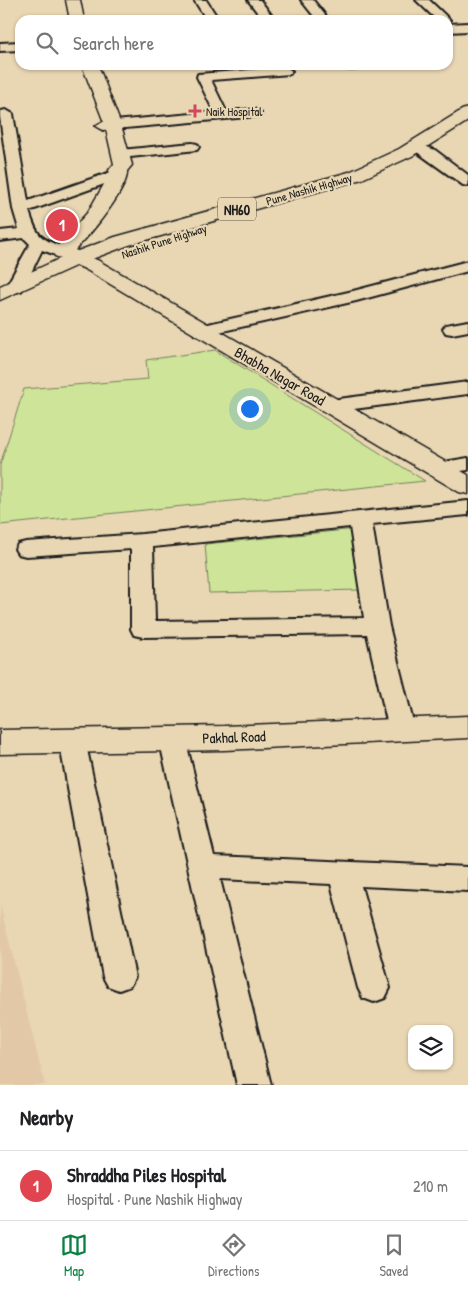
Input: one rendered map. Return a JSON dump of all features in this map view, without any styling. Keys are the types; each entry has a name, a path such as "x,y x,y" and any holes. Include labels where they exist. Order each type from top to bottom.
{"main road":[{"path":"63,0 67,15"},
{"path":"73,0 77,15"},
{"path":"84,70 98,95"},
{"path":"77,258 82,234 109,197 119,166 112,165 108,125 91,70"},
{"name":"Pune Nashik Highway","path":"7,290 77,258 148,234 337,182 370,171 424,150 441,133 468,113"},
{"name":"NH60","path":"424,150 468,128"},
{"name":"NH60","path":"0,304 40,285 77,258"},
{"name":"Bhabha Nagar Road","path":"77,258 468,486"},
{"name":"Pakhal Road","path":"0,742 224,738 468,727"}],"street":[{"path":"200,0 210,15"},
{"path":"254,0 266,15"},
{"path":"306,0 319,15"},
{"path":"422,0 438,15"},
{"path":"453,26 468,27"},
{"path":"0,47 15,46"},
{"path":"222,116 203,77 286,71"},
{"path":"108,125 254,113"},
{"path":"6,114 5,131 16,170 21,209 33,238 7,290"},
{"path":"21,209 119,166 192,148"},
{"path":"424,150 468,182"},
{"path":"0,171 16,170"},
{"path":"0,195 19,193"},
{"path":"0,236 33,238 77,258"},
{"path":"201,331 356,296 468,266"},
{"path":"331,406 468,388"},
{"path":"439,468 468,464"},
{"path":"26,549 142,541 468,508"},
{"path":"360,520 377,626 402,730"},
{"path":"142,541 143,628 377,626"},
{"path":"172,738 254,1085"},
{"path":"72,740 119,977"},
{"path":"202,868 468,880"},
{"path":"343,874 374,988"}],"shaded area":[{"path":"0,905 45,1085 0,1085"}],"green space":[{"path":"215,350 425,481 0,525 0,465 24,389 148,379 146,360"},
{"path":"356,529 363,590 209,593 205,544"}],"place":[{"name":"Naik Hospital","path":"195,111"},
{"name":"Shraddha Piles Hospital","path":"62,225"}]}
